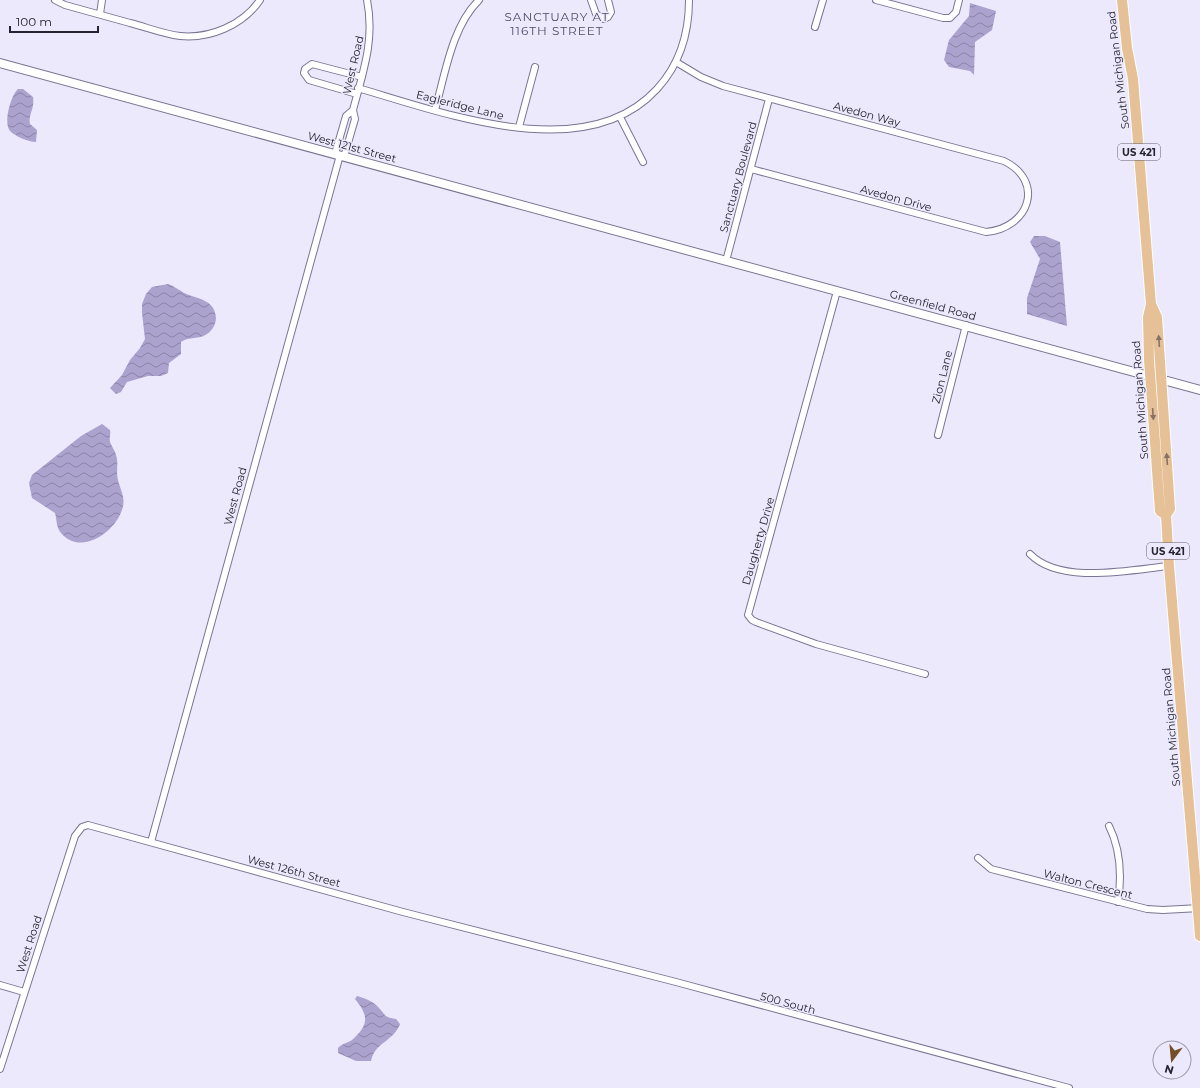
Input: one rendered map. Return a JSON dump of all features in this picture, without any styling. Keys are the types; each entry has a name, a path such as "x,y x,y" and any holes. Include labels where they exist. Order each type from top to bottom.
{"main road":[{"name":"South Michigan Road","path":"1122,0 1127,48 1133,79 1151,304 1148,317 1150,375 1160,511 1166,515"},
{"name":"South Michigan Road","path":"1151,304 1157,317 1170,509 1166,515 1169,566 1199,908 1200,936"}],"street":[{"path":"55,0 170,34 201,36 218,31 239,21 248,15 260,0"},
{"path":"100,14 102,0"},
{"name":"West Road","path":"340,155 355,118 353,110 370,39 371,26 367,0"},
{"path":"435,110 458,33 467,13 478,0"},
{"path":"591,0 596,14 604,19 608,17 611,12 608,0"},
{"name":"Eagleridge Lane","path":"362,77 312,64 305,68 304,73 309,80 496,125 580,128 598,125 620,117 641,104 662,84 676,62 686,34 689,0"},
{"path":"815,27 823,0"},
{"path":"876,0 943,18 950,18 956,12 959,0"},
{"name":"Avedon Way","path":"676,62 711,81 769,99 1004,161 1014,166 1022,174 1026,182 1027,205"},
{"name":"West 121st Street","path":"0,63 698,254"},
{"path":"519,127 536,67"},
{"name":"Sanctuary Boulevard","path":"726,261 769,99"},
{"name":"West Road","path":"151,842 340,155 346,116 353,110"},
{"path":"620,117 643,162"},
{"name":"Avedon Drive","path":"751,169 986,232 999,230 1010,226 1019,218 1027,205"},
{"name":"Greenfield Road","path":"698,254 837,290 1200,390"},
{"name":"Daugherty Drive","path":"837,290 748,615 756,622 816,644 925,674"},
{"name":"Zion Lane","path":"938,435 966,325"},
{"path":"1030,554 1036,560 1046,565 1079,572 1169,566"},
{"name":"West 126th Street","path":"82,827 88,825 96,826 403,912 501,937"},
{"path":"1109,826 1118,846 1120,867 1118,902"},
{"name":"West Road","path":"0,1069 74,838 82,827"},
{"name":"Walton Crescent","path":"978,858 991,869 1118,902 1157,910 1199,908"},
{"name":"500 South","path":"501,937 1069,1088"},
{"path":"0,985 24,992"}],"water":[{"path":"970,3 996,11 992,30 975,42 974,75 970,71 949,67 944,60 949,40 969,16"},
{"path":"18,89 23,89 33,97 30,124 37,130 36,142 18,137 10,131 8,127 7,122 9,109 15,92"},
{"path":"1034,236 1045,236 1060,242 1067,326 1027,314 1027,298 1040,259 1030,242"},
{"path":"168,284 184,293 209,303 215,312 216,320 214,325 211,331 204,336 187,339 181,342 181,354 169,363 168,373 161,376 148,376 127,382 121,392 116,394 110,388 122,375 130,360 145,339 142,304 146,294 152,287"},
{"path":"102,424 110,430 110,442 116,456 117,477 123,496 123,506 120,515 114,524 98,538 88,542 69,540 59,531 55,513 32,498 29,483 32,475 81,436"},
{"path":"357,996 374,1003 385,1015 396,1019 400,1024 393,1035 376,1050 371,1061 356,1061 338,1053 338,1048 358,1035 364,1025 365,1015 355,999"}],"district":[{"name":"SANCTUARY AT 116TH STREET","path":"557,24"}]}
